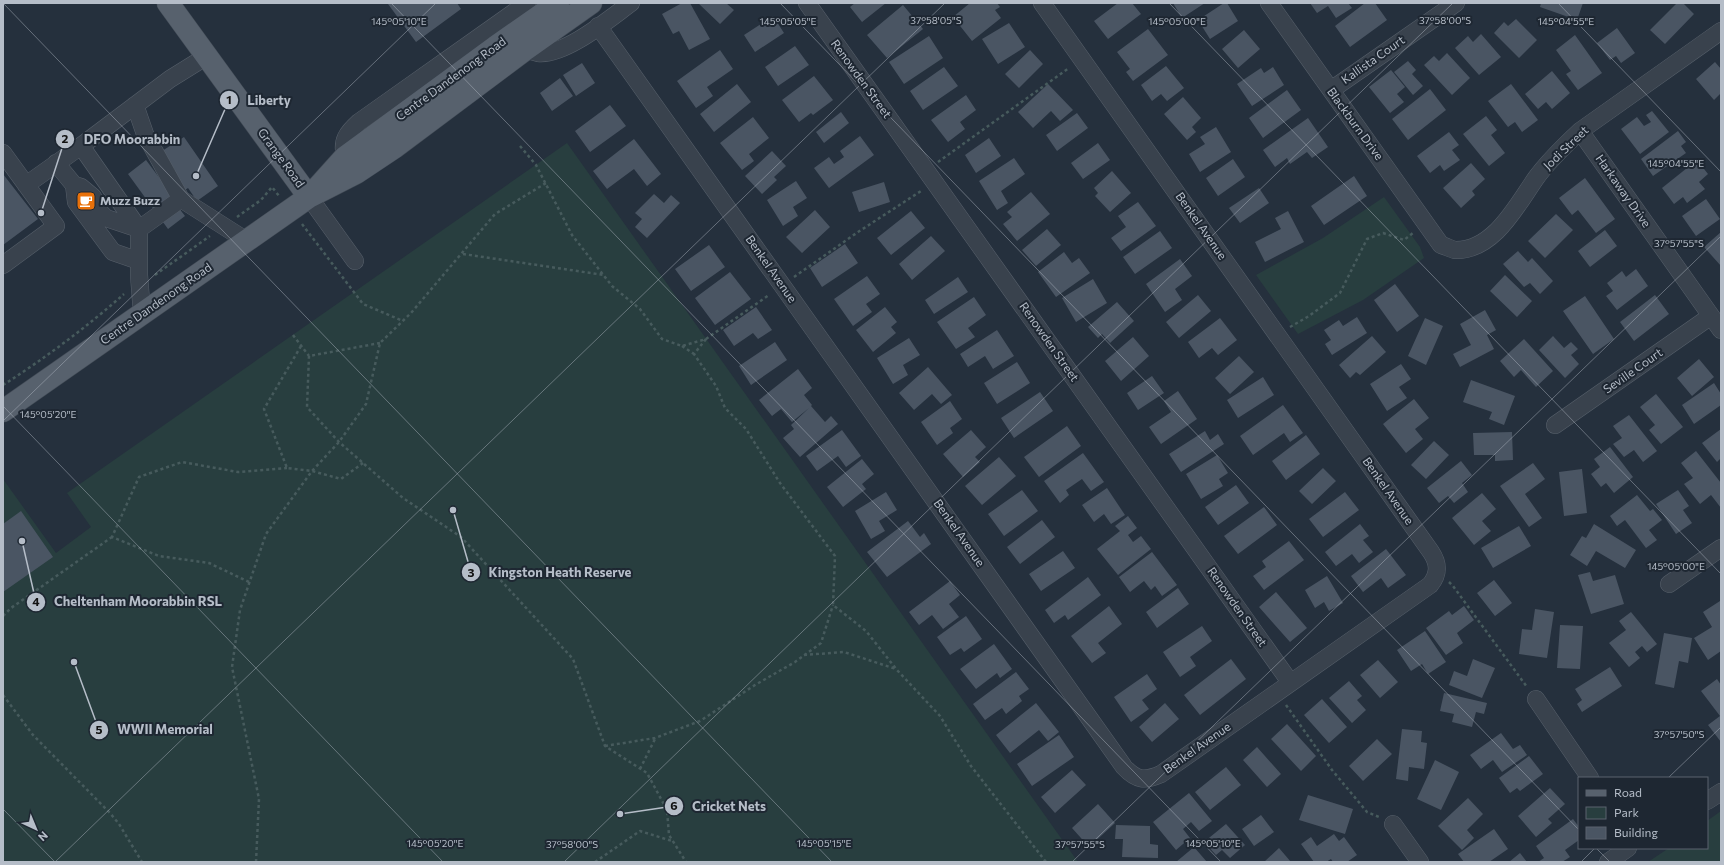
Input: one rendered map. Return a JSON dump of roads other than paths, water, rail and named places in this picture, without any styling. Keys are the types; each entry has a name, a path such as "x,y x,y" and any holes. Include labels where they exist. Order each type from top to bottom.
{"main road":[{"name":"Grange Road","path":"168,3 309,197"},
{"name":"Centre Dandenong Road","path":"309,197 346,157 558,3"},
{"name":"Centre Dandenong Road","path":"3,411 309,197 356,173 395,147 592,3"}],"street":[{"name":"Centre Dandenong Road","path":"346,157 343,147 345,139 349,131 359,122 527,3"},
{"name":"Centre Dandenong Road","path":"526,50 539,53 563,49 631,3"},
{"name":"Renowden Street","path":"807,3 1290,682"},
{"name":"Benkel Avenue","path":"598,26 1129,772 1142,779 1150,779 1161,774 1430,585 1437,574 1437,562 1278,334 1042,3"},
{"name":"Blackburn Drive","path":"1269,3 1441,245"},
{"name":"Kallista Court","path":"1331,90 1456,3"},
{"name":"Jodi Street","path":"1441,245 1454,250 1470,248 1491,236 1507,220 1541,172 1560,149 1580,131 1721,31"},
{"path":"26,184 81,146 170,79 207,56"},
{"path":"135,105 145,134 181,199 247,241"},
{"name":"Harkaway Drive","path":"1580,131 1721,330"},
{"path":"81,146 139,230 142,314"},
{"path":"3,153 56,226 3,265"},
{"path":"56,163 74,185 76,202 113,252 139,261"},
{"path":"74,185 84,188 93,196 100,212 106,218 139,230"},
{"path":"309,197 355,261"},
{"path":"139,230 181,199"},
{"name":"Seville Court","path":"1555,425 1711,316"},
{"path":"1669,584 1721,548"},
{"path":"1536,699 1589,777"},
{"path":"1708,800 1721,792"},
{"path":"1393,824 1420,862"},
{"path":"1608,862 1627,849"}],"place":[{"name":"Liberty","path":"196,176"},
{"name":"Muzz Buzz","path":"86,201"},
{"name":"DFO Moorabbin","path":"41,213"},
{"name":"Kingston Heath Reserve","path":"453,510"},
{"name":"Cheltenham Moorabbin RSL","path":"22,541"},
{"name":"WWII Memorial","path":"74,662"},
{"name":"Cricket Nets","path":"620,814"}]}
